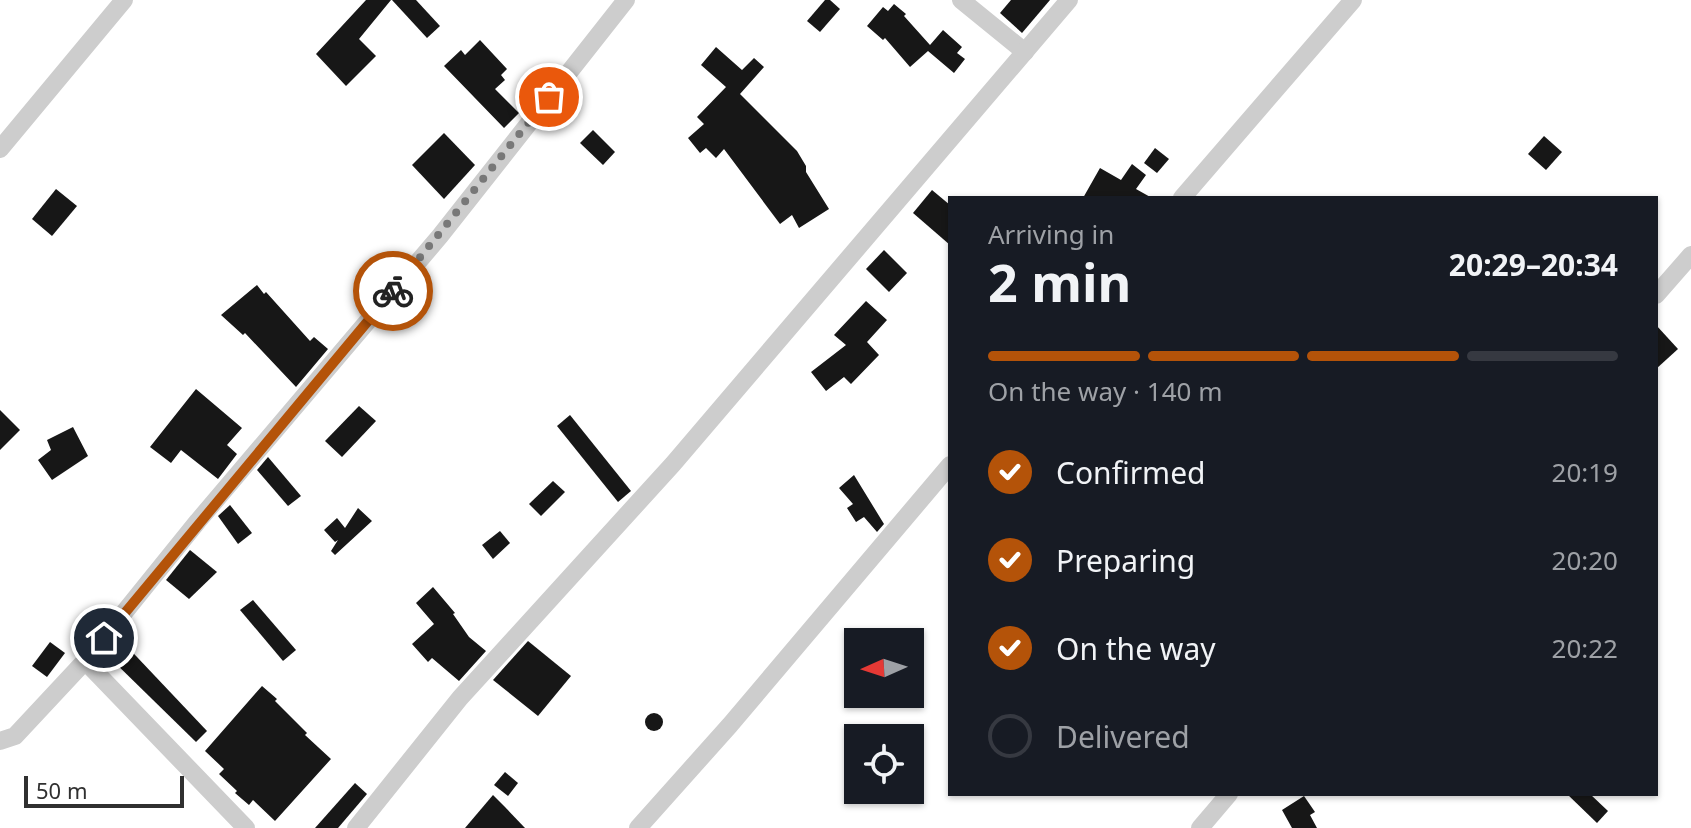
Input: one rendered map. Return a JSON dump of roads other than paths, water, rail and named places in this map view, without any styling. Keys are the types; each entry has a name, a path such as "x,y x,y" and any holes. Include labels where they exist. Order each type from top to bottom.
{"street":[{"path":"0,149 124,0"},
{"path":"1,745 15,736 85,661 198,521 440,236 626,0"},
{"path":"961,0 1025,52"},
{"path":"356,828 460,698 673,464 1069,0"},
{"path":"1184,196 1353,0"},
{"path":"1658,293 1691,255"},
{"path":"638,828 730,725 948,467"},
{"path":"85,661 246,828"},
{"path":"1200,828 1227,796"}]}
